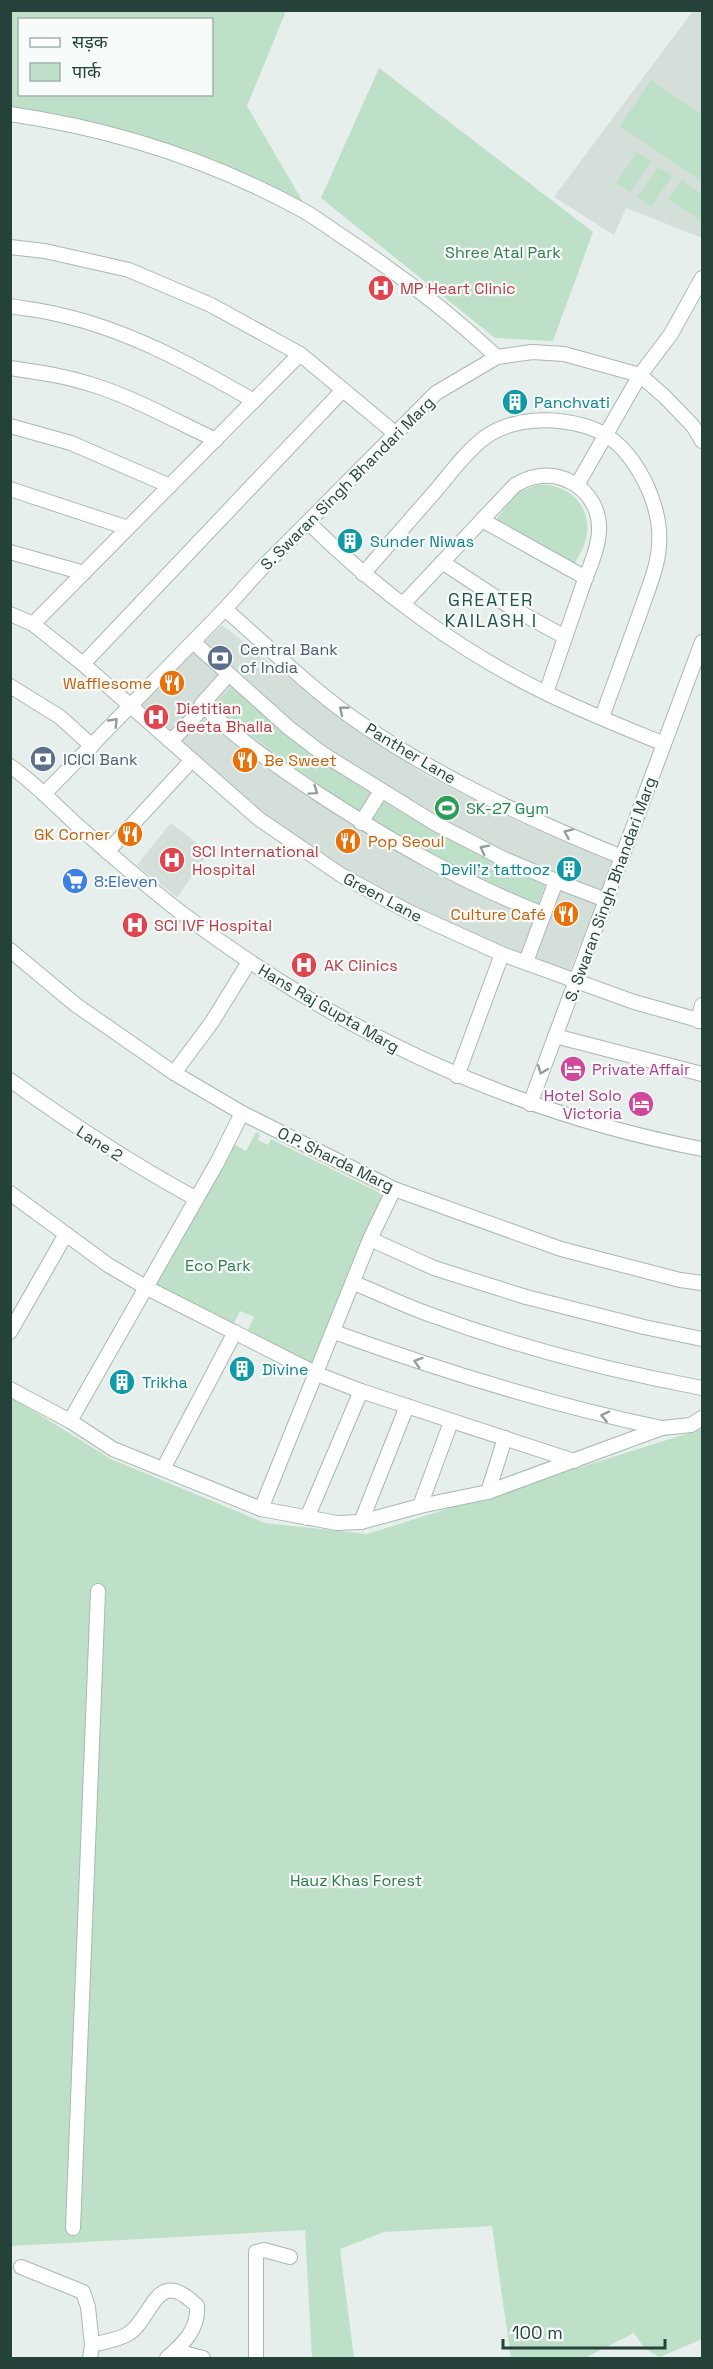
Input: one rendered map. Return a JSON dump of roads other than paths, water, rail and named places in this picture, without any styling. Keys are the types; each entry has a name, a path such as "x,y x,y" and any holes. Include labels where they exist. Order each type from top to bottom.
{"street":[{"path":"10,114 92,129 171,152 216,169 304,212 391,268 469,331 497,357"},
{"path":"10,247 45,251 129,270 212,305 300,354 396,434"},
{"path":"577,485 640,375 671,334 702,278"},
{"path":"10,306 56,314 97,325 149,345 202,371 254,401"},
{"name":"S. Swaran Singh Bhandari Marg","path":"44,794 225,609 261,569 436,393 497,357 532,352 564,354 640,375 693,426 702,441"},
{"path":"33,624 300,354"},
{"path":"10,368 45,373 93,385 136,402 216,440"},
{"path":"83,664 343,390"},
{"path":"363,574 461,460 484,439 528,421 570,422 607,435 621,445 642,475 654,506 659,526 660,546 653,576 602,717"},
{"path":"10,426 71,443 170,486"},
{"path":"403,604 515,485 532,477 551,475 577,485 594,504 598,516 597,545 546,693"},
{"path":"10,489 128,528"},
{"path":"482,520 586,578"},
{"path":"309,523 363,574 470,651 546,693 664,744"},
{"path":"10,552 84,573"},
{"path":"442,562 512,608 565,637"},
{"name":"Panther Lane","path":"225,609 292,669 350,716 420,761 488,797 622,857"},
{"name":"Green Lane","path":"10,614 33,624 83,664 259,819 341,875 409,912 502,954 634,1002 700,1021"},
{"path":"193,642 289,728 323,754 381,791 436,825 502,858 606,900"},
{"name":"S. Swaran Singh Bhandari Marg","path":"530,1104 702,642"},
{"path":"168,740 176,736 199,712 202,704 228,675"},
{"path":"10,686 60,717 92,746"},
{"path":"202,704 220,723 253,750 361,823 468,882 543,914"},
{"path":"107,852 191,761"},
{"name":"Hans Raj Gupta Marg","path":"10,766 107,852 178,910 249,962 349,1023 457,1076 530,1104 616,1130 702,1149"},
{"path":"361,823 381,791"},
{"path":"526,962 556,881"},
{"name":"O.P. Sharda Marg","path":"10,950 76,1005 174,1073 242,1113 394,1189 561,1249 680,1280 702,1282"},
{"path":"457,1076 502,954"},
{"path":"174,1073 212,1022 249,962"},
{"path":"700,1021 702,1005"},
{"path":"555,1036 702,1074"},
{"name":"Lane 2","path":"10,1080 81,1131 139,1168 195,1198"},
{"path":"70,1421 147,1288 242,1113"},
{"path":"261,1509 370,1239 394,1189"},
{"path":"10,1194 108,1265 147,1288 317,1374 451,1422 574,1461"},
{"path":"10,1332 66,1234"},
{"path":"370,1239 434,1268 526,1297 702,1339"},
{"path":"354,1283 433,1316 515,1343 628,1374 702,1388"},
{"path":"163,1469 235,1332"},
{"path":"334,1332 407,1358 551,1403 662,1428"},
{"path":"10,1389 70,1421 113,1449 261,1509 337,1523 361,1522 420,1506 488,1492 662,1428 690,1425 702,1418"},
{"path":"307,1518 361,1391"},
{"path":"361,1522 407,1406"},
{"path":"420,1506 451,1422"},
{"path":"488,1492 505,1438"},
{"path":"73,2228 98,1591"},
{"path":"256,2358 255,2256 261,2249 290,2257"},
{"path":"21,2267 83,2292 88,2307 91,2352 128,2334 138,2325 153,2299 161,2293 172,2291 189,2297 197,2306 198,2318 193,2332 171,2355"},
{"path":"171,2355 202,2358"}],"place":[{"name":"MP Heart Clinic","path":"381,288"},
{"name":"Panchvati","path":"515,402"},
{"name":"Sunder Niwas","path":"350,541"},
{"name":"Central Bank of India","path":"220,658"},
{"name":"Wafflesome","path":"172,683"},
{"name":"Dietitian Geeta Bhalla","path":"156,717"},
{"name":"ICICI Bank","path":"43,759"},
{"name":"Be Sweet","path":"245,760"},
{"name":"SK-27 Gym","path":"447,808"},
{"name":"GK Corner","path":"130,834"},
{"name":"Pop Seoul","path":"348,841"},
{"name":"SCI International Hospital","path":"172,860"},
{"name":"Devil'z tattooz","path":"569,869"},
{"name":"8:Eleven","path":"75,881"},
{"name":"Culture Café","path":"566,914"},
{"name":"SCI IVF Hospital","path":"135,925"},
{"name":"AK Clinics","path":"304,965"},
{"name":"Private Affair","path":"573,1069"},
{"name":"Hotel Solo Victoria","path":"641,1104"},
{"name":"Divine","path":"242,1369"},
{"name":"Trikha","path":"122,1382"}],"district":[{"name":"GREATER KAILASH I","path":"491,610"}],"park label":[{"name":"Shree Atal Park","path":"503,252"},
{"name":"Eco Park","path":"218,1265"},
{"name":"Hauz Khas Forest","path":"356,1880"}]}
